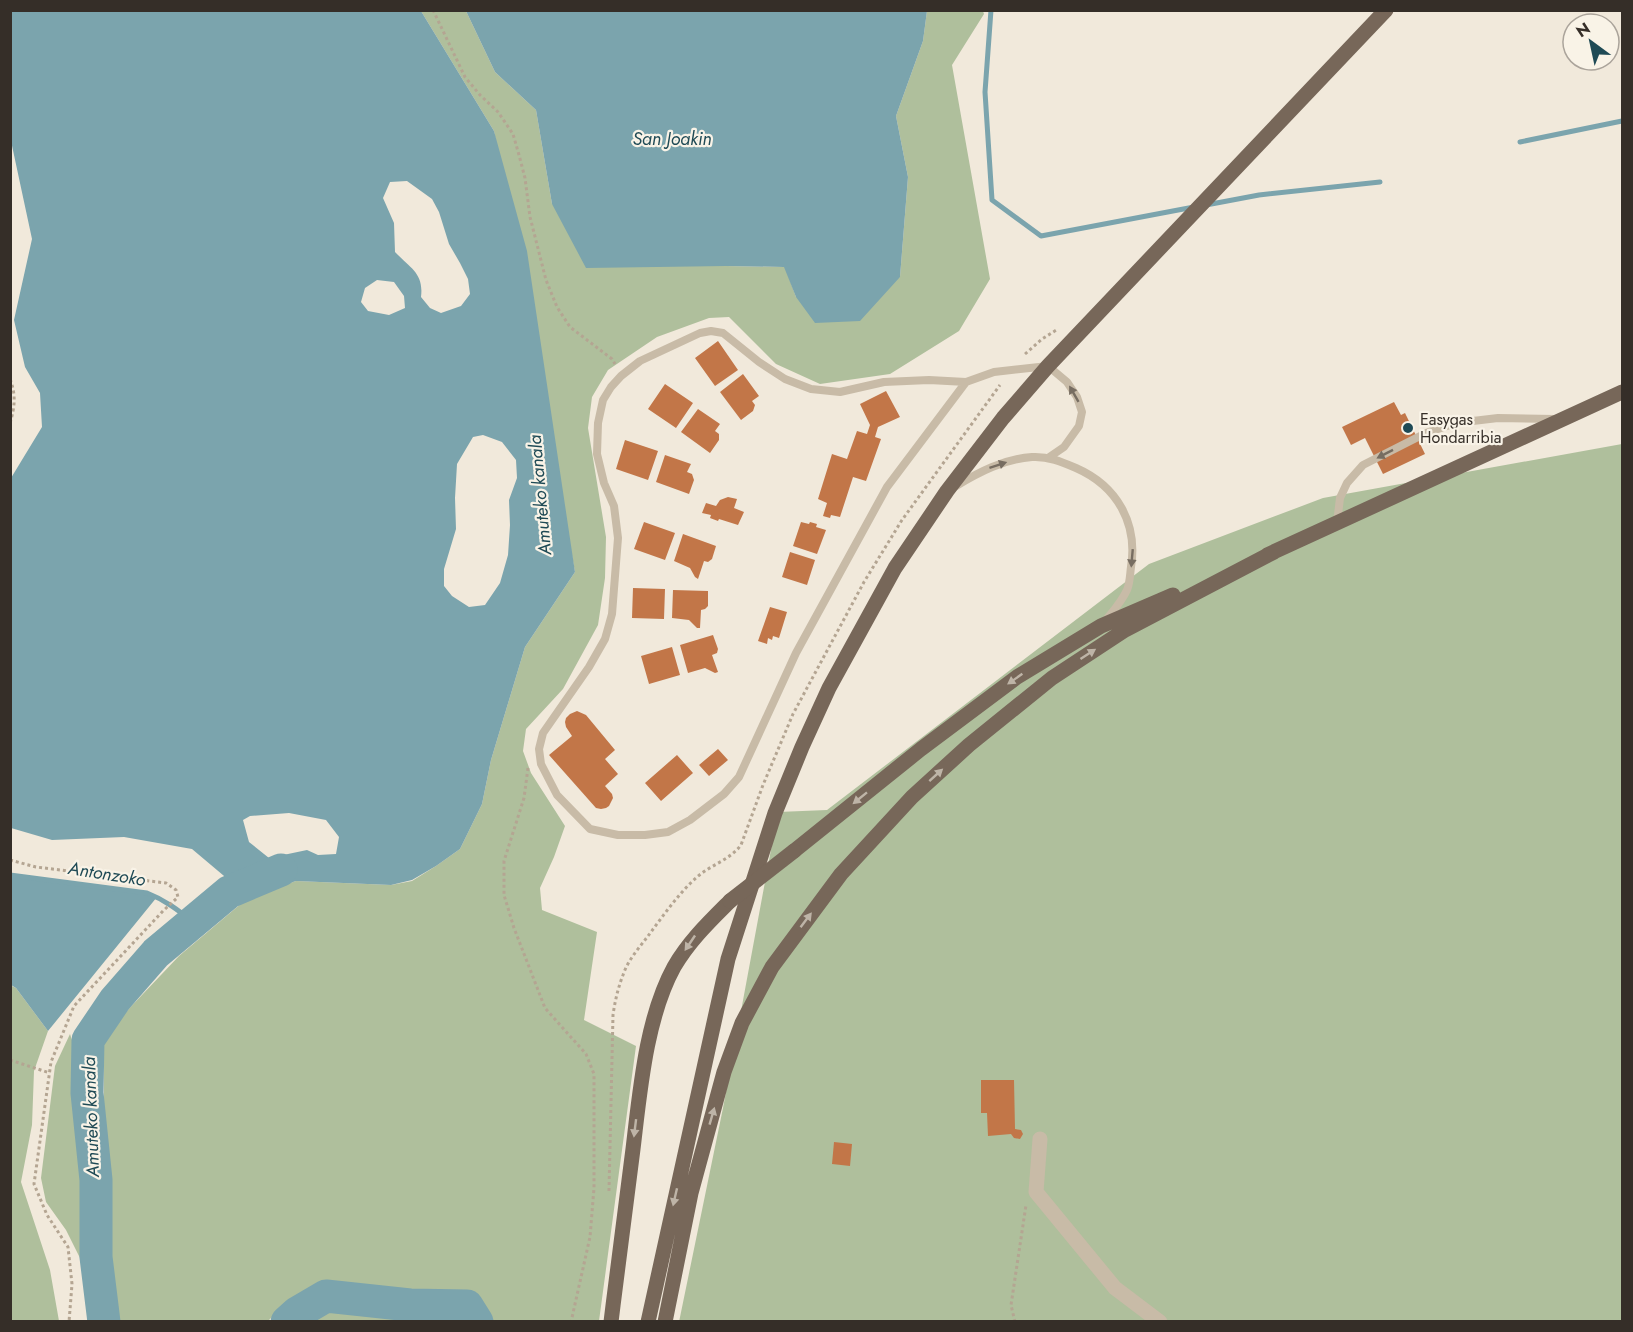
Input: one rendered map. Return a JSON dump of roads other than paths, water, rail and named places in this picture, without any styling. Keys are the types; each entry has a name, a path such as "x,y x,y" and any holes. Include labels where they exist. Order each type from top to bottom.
{"main road":[{"path":"648,1322 728,959 775,813 829,688 895,568 947,491 1003,418 1048,366 1386,10"},
{"path":"611,1322 639,1099 658,1005 674,967 696,934 730,901 921,749 1017,677 1101,626 1274,552 1623,392"},
{"path":"665,1322 691,1193 724,1072 742,1023 771,967 841,874 912,797 969,745 1052,678 1125,630 1274,552"},
{"path":"691,1193 698,1099"}],"street":[{"path":"1040,1139 1036,1192 1115,1288 1160,1322"}],"lane":[{"path":"966,381 887,487 796,653 739,777 724,794 690,820 668,832 645,836 618,836 590,829 580,820 557,795 541,764 539,749 543,733 589,667 604,639 612,614 618,538 614,506 604,483 597,454 598,423 603,400 621,376 640,361 700,333 711,331 723,333 759,362 785,379 811,389 840,392 884,382 966,381 994,372 1048,366 1067,382 1077,397 1082,412 1079,426 1064,447 1048,458"},
{"path":"1337,523 1340,498 1347,483 1363,465 1426,433 1456,423 1498,417 1562,419"},
{"path":"947,491 982,470 1005,462 1032,457 1048,458 1091,474 1114,495 1128,520 1134,552 1128,588 1118,606 1101,626"}],"water":[{"path":"11,10 421,11 494,131 527,251 575,572 525,647 491,760 482,804 460,849 412,880 391,885 296,881 249,897 192,849 124,837 52,840 11,828 11,478 42,427 40,393 25,367 14,320 32,239 11,141","holes":["407,181 432,199 439,212 449,244 468,279 470,294 461,306 441,313 430,308 421,297 418,276 395,252 394,223 383,198 390,182","377,280 394,282 404,296 405,308 389,315 368,311 361,302 365,288","483,435 502,442 516,460 517,478 509,500 508,555 500,583 485,605 469,607 452,596 444,586 444,569 456,529 457,464 473,437","289,813 326,820 339,837 336,854 318,855 307,850 269,858 249,842 243,820 250,816"]},
{"name":"San Joakin","path":"466,11 927,11 923,41 896,116 908,177 900,277 860,321 815,323 796,297 784,267 586,268 552,204 536,110 495,72"},
{"path":"11,875 147,893 157,897 48,1031 16,988 11,985"}],"waterway":[{"path":"991,10 985,92 992,200 1041,236 1194,207"},
{"path":"1520,142 1622,121"},
{"path":"1206,205 1259,195 1380,182"},
{"name":"Amuteko kanala","path":"104,1322 96,1257 96,1180 87,1093 88,1040 115,1000 156,953 229,892 281,870"},
{"name":"Antonzoko","path":"10,875 147,893 160,899 193,922"},
{"name":"Amuteko kanala","path":"287,1322 297,1313 326,1296 410,1305 467,1306 477,1322"}],"place":[{"name":"Easygas Hondarribia","path":"1408,428"}]}
